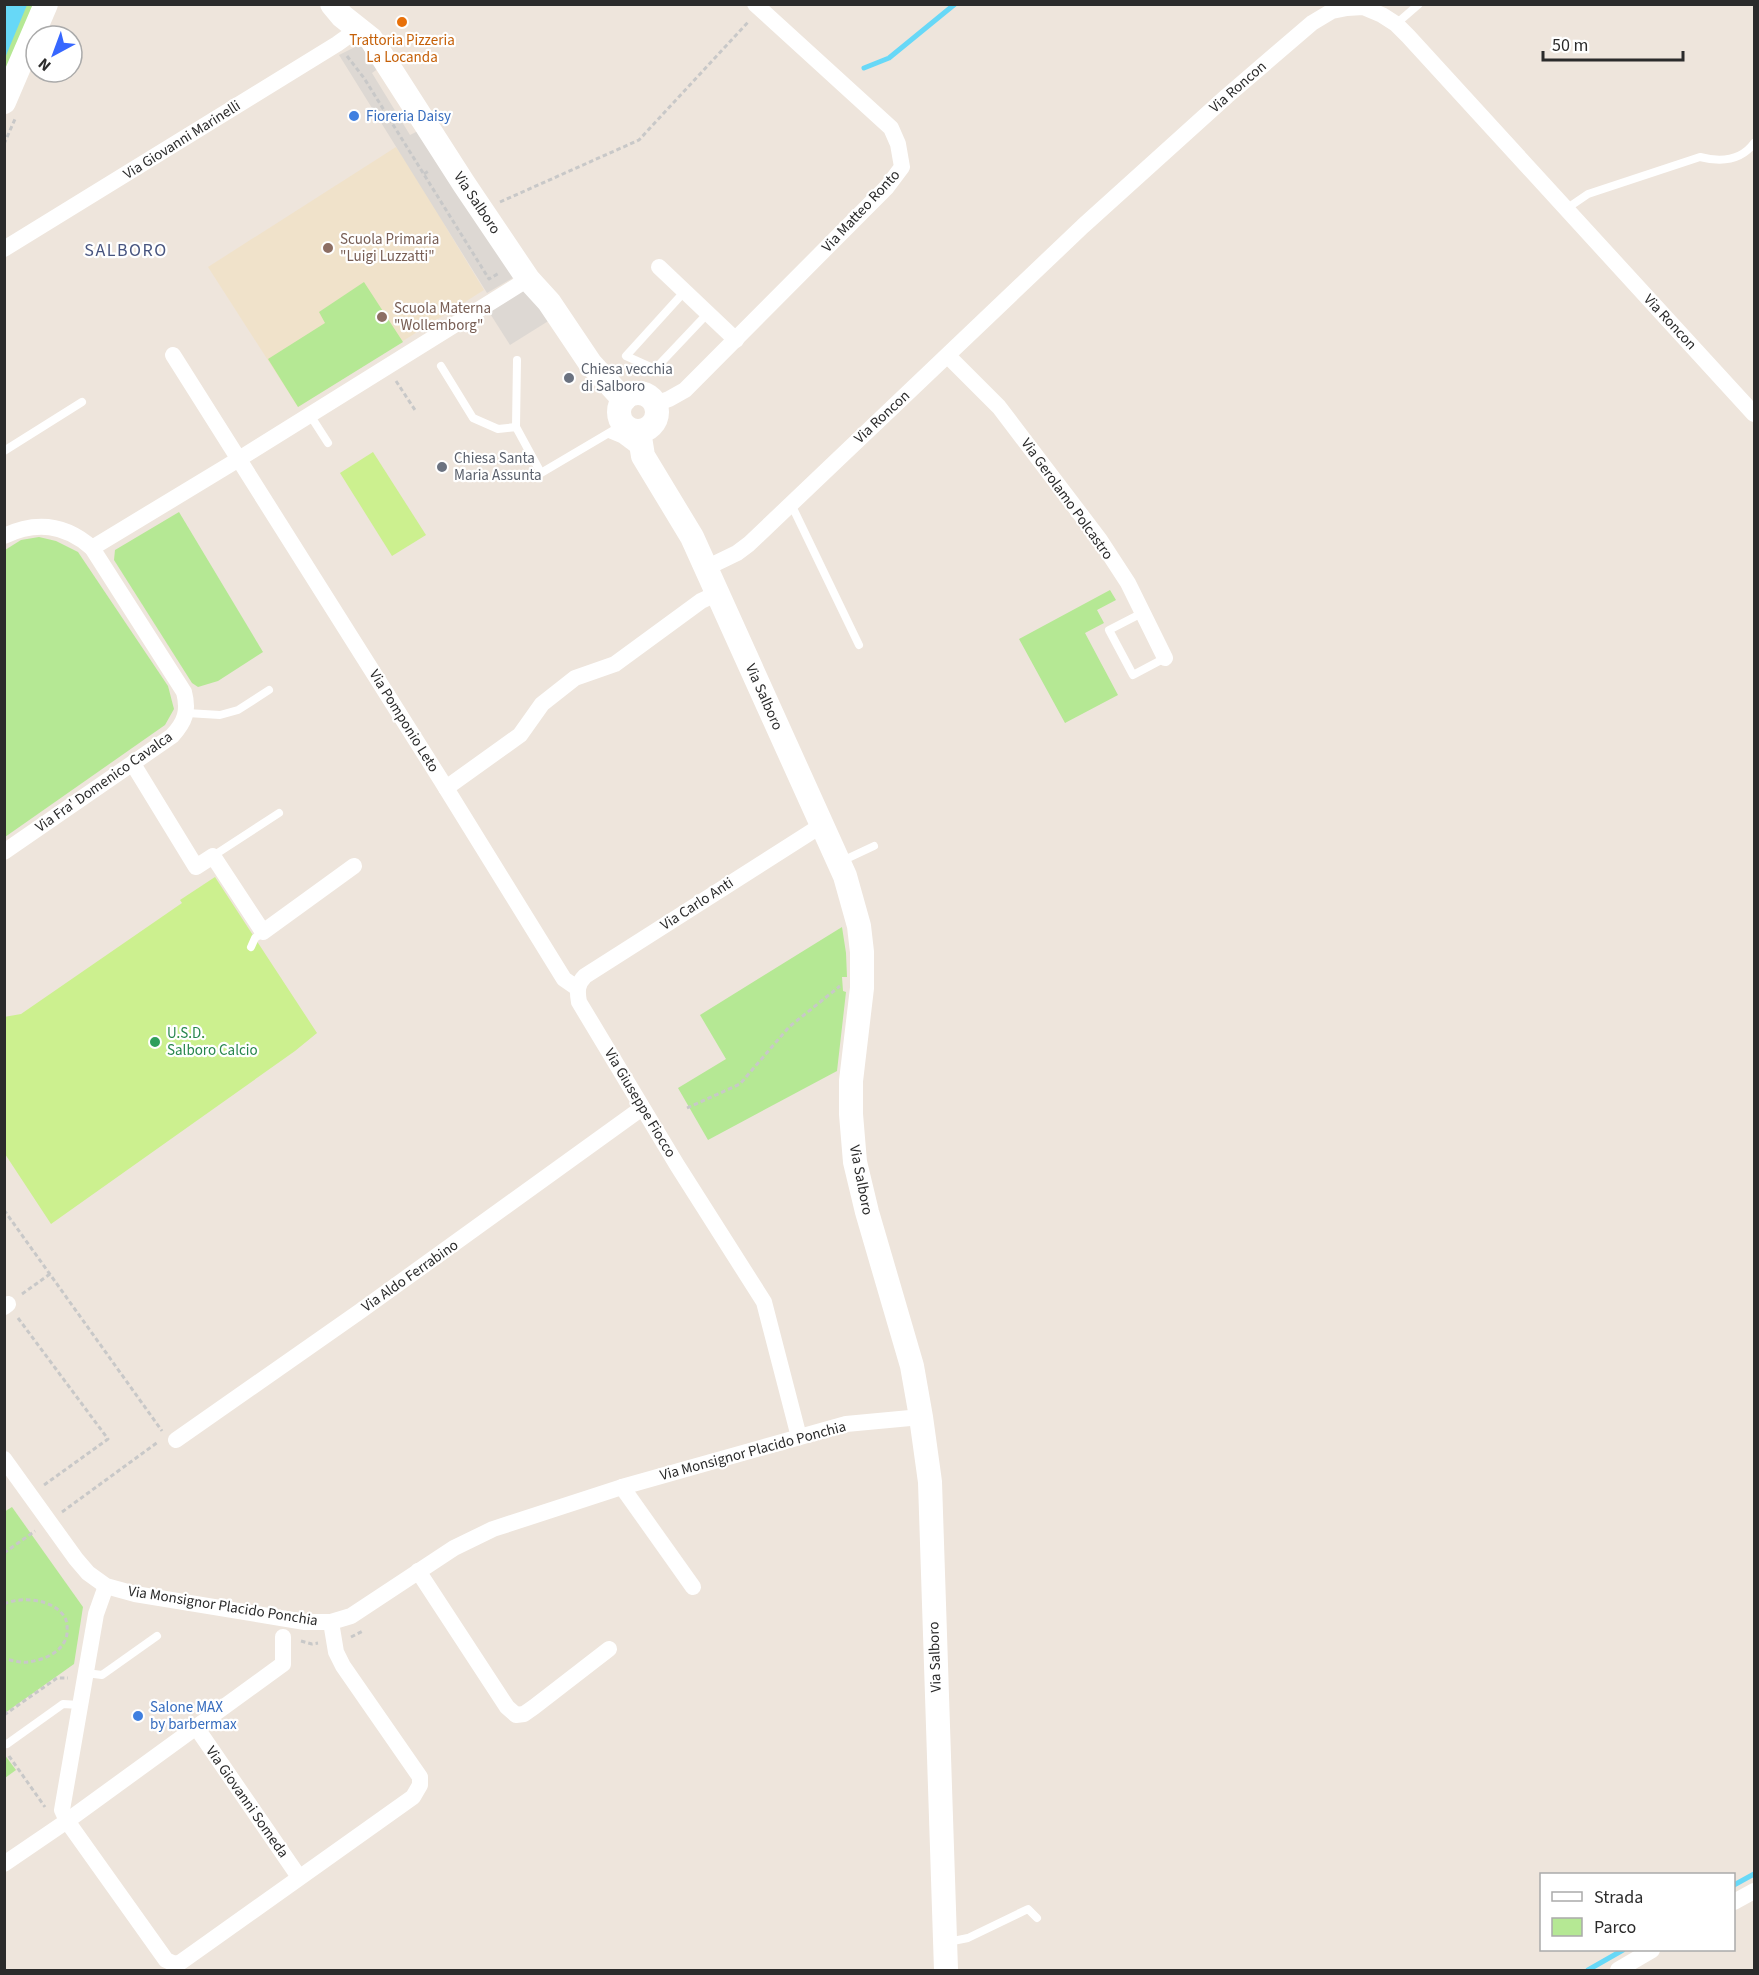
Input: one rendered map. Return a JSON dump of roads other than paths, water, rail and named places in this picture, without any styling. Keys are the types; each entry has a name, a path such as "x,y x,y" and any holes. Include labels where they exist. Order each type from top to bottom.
{"street":[{"path":"4,102 46,4"},
{"name":"Via Salboro","path":"332,4 342,16 363,32 376,48 528,279 549,302 595,369 624,400 620,414 624,430 643,456 692,537 844,876 859,926 862,952 862,988 851,1081 855,1162 867,1212 912,1366 930,1482 946,1971"},
{"name":"Via Matteo Ronto","path":"655,404 685,390 887,187 902,167 898,144 891,128 758,7"},
{"name":"Via Roncon","path":"706,568 737,553 1083,226 1227,96 1312,23 1332,11 1347,8 1363,8 1382,15 1396,24 1755,414"},
{"name":"Via Giovanni Marinelli","path":"4,249 337,44 357,27"},
{"path":"659,267 736,340"},
{"path":"92,548 528,279"},
{"name":"Via Pomponio Leto","path":"173,356 446,788 520,735 542,704 575,678 615,664 701,601 718,593"},
{"name":"Via Gerolamo Polcastro","path":"948,356 999,407 1093,531 1128,583 1165,658"},
{"path":"624,400 629,396 641,394 647,396 655,404 657,410 651,427 624,430"},
{"path":"4,536 22,528 43,525 80,537 92,548 184,692 187,713"},
{"name":"Via Fra' Domenico Cavalca","path":"4,852 172,736 182,725 187,713"},
{"path":"133,764 196,867 213,856 263,932 354,866"},
{"name":"Via Giuseppe Fiocco","path":"446,788 564,979 577,988 579,1002 642,1108 764,1302 799,1437"},
{"name":"Via Carlo Anti","path":"577,988 585,976 822,825"},
{"name":"Via Aldo Ferrabino","path":"171,1439 369,1305 642,1108"},
{"name":"Via Monsignor Placido Ponchia","path":"4,1459 31,1495 43,1526 88,1573 106,1586 135,1594 305,1622 331,1622 351,1616 454,1548 494,1529 622,1487 846,1424 921,1416"},
{"path":"622,1487 693,1587"},
{"path":"417,1571 507,1707 516,1714 524,1714 609,1649"},
{"path":"106,1586 79,1675 79,1705 62,1810 63,1824 169,1967 181,1962 413,1797 420,1785 420,1777 343,1666 336,1652 331,1622"},
{"path":"4,1864 63,1824 283,1664 282,1636"},
{"name":"Via Giovanni Someda","path":"196,1727 299,1877"},
{"path":"1735,1901 1755,1891"},
{"path":"1618,1971 1650,1951"}],"lane":[{"path":"1396,24 1419,4"},
{"path":"1566,209 1588,194 1700,157 1716,161 1731,159 1749,151 1755,143"},
{"path":"685,291 626,356 655,369 709,313"},
{"path":"517,360 516,427 541,473 624,430"},
{"path":"441,366 473,418 498,429 516,427"},
{"path":"4,451 82,402"},
{"path":"310,415 328,443"},
{"path":"791,504 859,645"},
{"path":"1142,613 1109,630 1133,675 1165,658"},
{"path":"187,713 220,715 238,710 269,690"},
{"path":"213,856 279,813"},
{"path":"839,863 874,846"},
{"path":"251,947 255,938 263,932"},
{"path":"79,1675 102,1675 157,1636"},
{"path":"6,1747 63,1704 79,1705"},
{"path":"945,1943 968,1938 1028,1909 1037,1918"}],"water":[{"path":"4,5 27,5 5,58"}],"waterway":[{"path":"864,68 889,58 955,4"},
{"path":"1735,1884 1754,1874"},
{"path":"1588,1970 1621,1951"}],"place":[{"name":"Trattoria Pizzeria La Locanda","path":"402,22"},
{"name":"Fioreria Daisy","path":"354,116"},
{"name":"Scuola Primaria \"Luigi Luzzatti\"","path":"328,248"},
{"name":"Scuola Materna \"Wollemborg\"","path":"382,317"},
{"name":"Chiesa vecchia di Salboro","path":"569,378"},
{"name":"Chiesa Santa Maria Assunta","path":"442,467"},
{"name":"U.S.D. Salboro Calcio","path":"155,1042"},
{"name":"Salone MAX by barbermax","path":"138,1716"}],"district":[{"name":"SALBORO","path":"126,250"}]}
